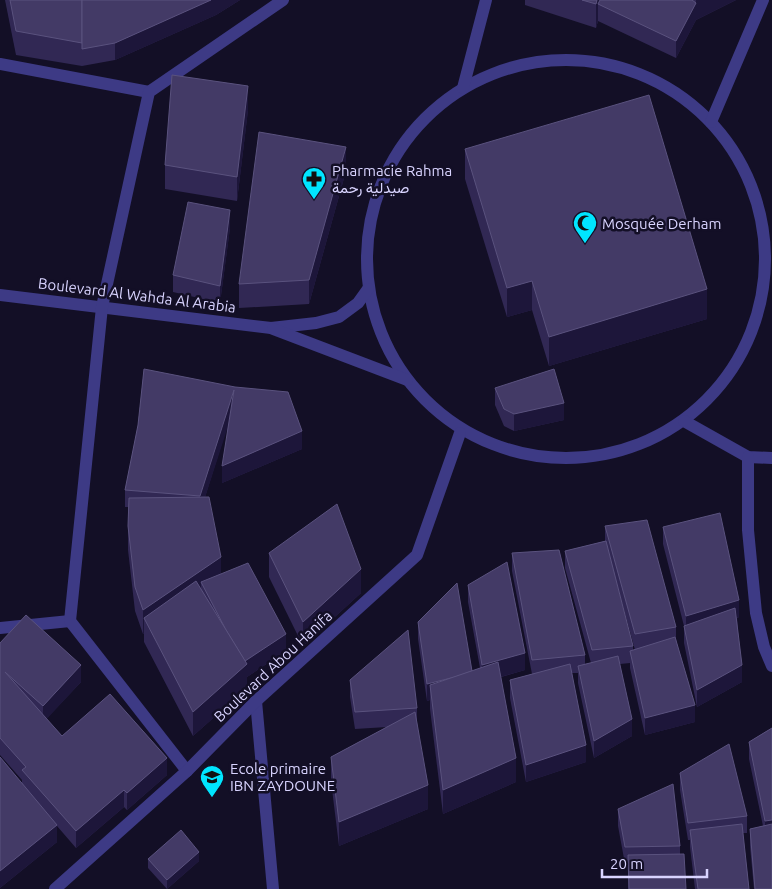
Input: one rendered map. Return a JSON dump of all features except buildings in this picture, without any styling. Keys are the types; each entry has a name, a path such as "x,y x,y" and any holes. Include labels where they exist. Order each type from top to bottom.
{"street":[{"path":"188,771 70,621 102,307 149,92 283,0"},
{"path":"463,88 486,0"},
{"path":"711,122 763,0"},
{"path":"568,60 605,64 640,74 711,122 740,160 759,205 769,253 762,302 746,347 719,388 684,421 626,450 563,458 500,447 460,433 406,380 381,334 368,289 367,242 376,196 396,154 426,117 463,88 496,72 532,63 568,60"},
{"path":"0,64 149,92"},
{"name":"Boulevard Al Wahda Al Arabia","path":"0,295 271,328 316,323 339,318 358,303 368,289"},
{"name":"Boulevard Al Wahda Al Arabia","path":"271,328 406,380"},
{"path":"684,421 748,458 772,458"},
{"name":"Boulevard Abou Hanifa","path":"55,889 188,771 256,701 417,556 460,433"},
{"path":"748,458 748,530 756,613 764,647 772,666"},
{"path":"0,628 70,621"},
{"path":"256,701 273,889"}],"place":[{"name":"Pharmacie Rahma صيدلية رحمة","path":"314,200"},
{"name":"Mosquée Derham","path":"585,244"},
{"name":"Ecole primaire IBN ZAYDOUNE","path":"212,798"}]}
